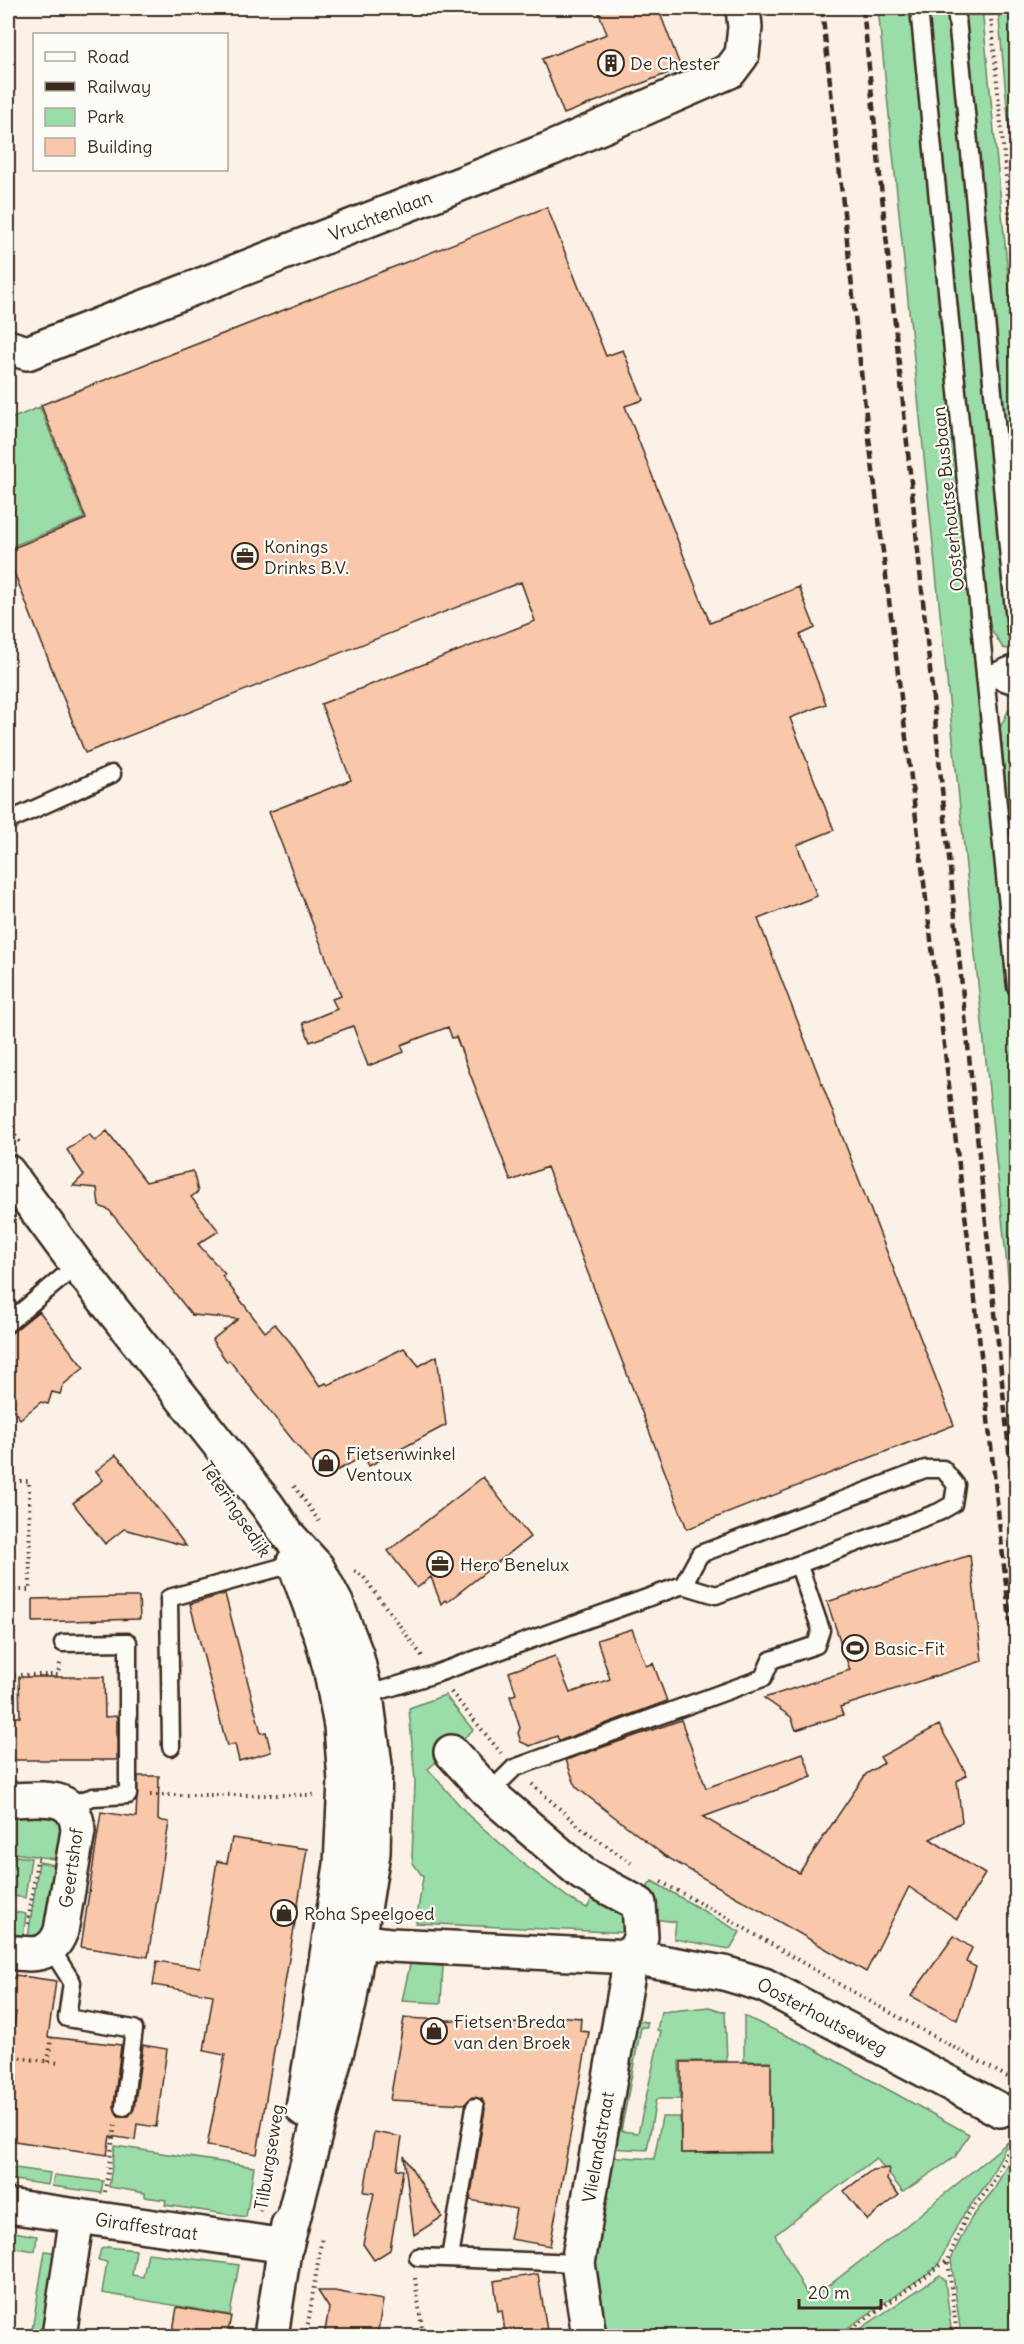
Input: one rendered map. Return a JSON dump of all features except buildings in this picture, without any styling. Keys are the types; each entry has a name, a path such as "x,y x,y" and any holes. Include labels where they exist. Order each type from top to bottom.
{"street":[{"name":"Vruchtenlaan","path":"8,347 27,353 550,148 730,71 742,55 745,27 743,8"},
{"name":"Teteringsedijk","path":"8,1173 77,1265 267,1505 297,1552 328,1661 341,1726 345,1781 345,1823 341,1865 344,1939"},
{"name":"Teteringsedijk","path":"297,1552 317,1568 337,1605 356,1654 366,1695 375,1766 373,1853 344,1939"},
{"path":"452,1752 489,1793 583,1874 639,1904 641,1936 631,1958"},
{"name":"Geertshof","path":"8,1800 55,1800 69,1805 77,1818 78,1831 61,1931 56,1943 50,1947"},
{"name":"Oosterhoutseweg","path":"344,1939 391,1946 631,1958 724,1973 764,1985 1011,2110"},
{"name":"Tilburgseweg","path":"271,2337 271,2244 349,2004 344,1939"},
{"path":"8,1952 30,1955 43,1952 50,1947"},
{"name":"Vlielandstraat","path":"589,2337 578,2264 631,1958"},
{"name":"Giraffestraat","path":"8,2206 271,2244"},
{"path":"60,2337 89,2217"}],"lane":[{"name":"Oosterhoutse Busbaan","path":"920,8 1017,987"},
{"path":"956,8 1017,631"},
{"path":"985,676 1017,663"},
{"path":"985,676 1017,686"},
{"path":"8,821 112,774"},
{"path":"8,1323 77,1265"},
{"path":"366,1695 435,1674 683,1585 716,1595 799,1566 939,1512 953,1504 956,1485 943,1469 925,1469 700,1554 683,1585"},
{"path":"171,1748 169,1598 297,1552"},
{"path":"489,1793 514,1768 763,1678 771,1660 816,1645 821,1630 799,1566"},
{"path":"63,1643 128,1642 128,1795 93,1797 69,1805"},
{"path":"50,1947 72,1982 67,2018 134,2029 124,2106"},
{"path":"450,2258 476,2107"},
{"path":"418,2257 578,2264"}],"path":[{"path":"990,8 1017,282"},
{"path":"8,1481 30,1481 30,1590 8,1590"},
{"path":"345,1566 363,1576 435,1674 514,1768 580,1827 638,1868"},
{"path":"8,1675 57,1675 63,1643"},
{"path":"128,1795 325,1795"},
{"path":"657,1880 1013,2080 1011,2110 992,2184 966,2217 948,2260 957,2337"},
{"path":"8,2056 59,2063"},
{"path":"89,2217 118,2106 124,2106"},
{"name":"Tilburgseweg","path":"271,2244 276,2116"},
{"path":"418,2257 415,2284 423,2337"},
{"path":"842,2337 948,2260"}],"green space":[{"path":"878,8 911,8 1016,1061 1016,1354"},
{"path":"927,8 949,8 1011,644 1007,649 1003,648 989,626"},
{"path":"964,8 982,8 1016,357 1016,550"},
{"path":"998,8 1016,8 1016,204"},
{"path":"40,407 84,518 8,548 8,420"},
{"path":"1009,709 1016,712 1016,888 1000,728"},
{"path":"445,1695 473,1730 428,1769 469,1816 526,1866 573,1901 587,1908 595,1894 626,1908 632,1933 416,1923 423,1877 413,1863 412,1857 415,1782 409,1708"},
{"path":"8,1814 55,1816 64,1826 61,1860 8,1852"},
{"path":"8,1855 31,1858 25,1898 8,1895"},
{"path":"39,1862 60,1866 49,1931 27,1945"},
{"path":"652,1881 740,1932 730,1949 674,1939 676,1922 654,1919 642,1894"},
{"path":"8,1898 12,1899 10,1911 26,1914 22,1944 8,1942"},
{"path":"410,1964 443,1966 441,2003 402,2001"},
{"path":"709,2007 725,2012 727,2061 679,2061 680,2099 656,2099 647,2150 608,2148 631,2020 647,2022 647,2027 641,2027 621,2131 638,2133 661,2031 657,2030 661,2012"},
{"path":"744,2016 807,2045 969,2134 955,2157 903,2192 876,2158 775,2235 810,2300 902,2229 1008,2142 988,2182 960,2220 937,2267 836,2336 600,2336 589,2261 606,2156 654,2159 662,2117 680,2117 681,2153 772,2153 771,2061 744,2061"},
{"path":"115,2146 254,2167 246,2217 165,2205 166,2200 145,2197 145,2193 109,2187"},
{"path":"1016,2146 1016,2336 961,2336 951,2259 970,2220 995,2188"},
{"path":"8,2167 50,2173 48,2185 8,2179"},
{"path":"54,2175 103,2181 101,2193 52,2186"},
{"path":"8,2231 37,2236 35,2251 8,2247"},
{"path":"107,2247 136,2250 132,2275 143,2277 148,2253 239,2265 230,2315 102,2293 107,2262 98,2260 101,2249"},
{"path":"45,2251 58,2253 44,2336 31,2336"},
{"path":"940,2275 945,2280 952,2336 850,2336"}],"railway":[{"path":"822,8 863,390 971,1263 1016,1676"},
{"path":"863,8 1016,1520"}],"place":[{"name":"De Chester","path":"611,63"},
{"name":"Konings Drinks B.V.","path":"245,556"},
{"name":"Fietsenwinkel Ventoux","path":"326,1463"},
{"name":"Hero Benelux","path":"440,1564"},
{"name":"Basic-Fit","path":"855,1648"},
{"name":"Roha Speelgoed","path":"284,1913"},
{"name":"Fietsen Breda van den Broek","path":"434,2031"}]}
